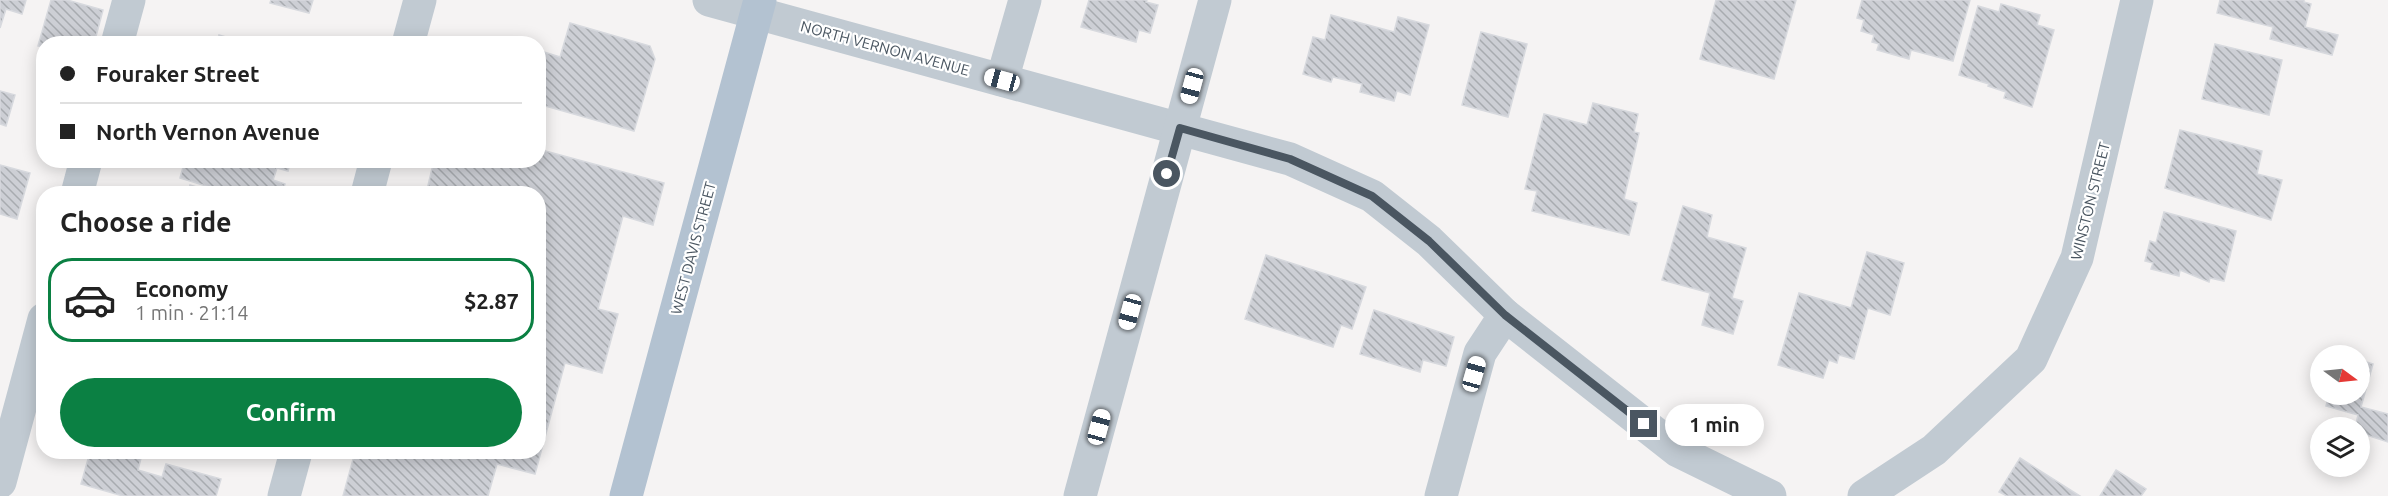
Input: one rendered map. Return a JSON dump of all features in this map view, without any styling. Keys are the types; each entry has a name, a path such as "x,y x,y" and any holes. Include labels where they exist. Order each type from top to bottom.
{"main road":[{"name":"WEST DAVIS STREET","path":"626,496 759,7"}],"street":[{"path":"119,36 129,0"},
{"path":"410,36 420,0"},
{"name":"NORTH VERNON AVENUE","path":"709,0 759,7 1002,80 1290,159 1372,196 1429,241 1505,315 1678,451 1770,496"},
{"path":"1002,80 1025,0"},
{"path":"1080,496 1215,0"},
{"name":"WINSTON STREET","path":"1864,496 1934,450 2031,359 2077,258 2138,0"},
{"path":"79,186 84,168"},
{"path":"369,186 374,168"},
{"path":"1441,496 1480,354 1505,315"},
{"path":"0,482 36,349"},
{"path":"284,496 294,459"}],"building":[{"path":"0,0 26,0 22,14 6,9 0,28"},
{"path":"51,0 67,0 103,10 96,36 41,36"},
{"path":"271,0 313,0 309,13 270,3"},
{"path":"1089,0 1147,0 1146,2 1158,5 1150,33 1139,30 1136,42 1081,27"},
{"path":"1716,0 1796,0 1774,79 1700,59"},
{"path":"1862,0 1970,0 1953,61 1911,50 1909,59 1877,50 1879,44 1872,42 1874,35 1861,31 1864,20 1857,18"},
{"path":"2220,0 2304,0 2311,4 2305,27 2338,35 2332,55 2270,39 2273,27 2217,13"},
{"path":"2001,4 2040,15 2037,25 2054,30 2032,107 2004,98 2006,92 1988,86 1989,84 1959,75 1978,6 1999,12"},
{"path":"1331,15 1394,32 1398,17 1429,25 1410,95 1397,91 1394,101 1360,92 1362,84 1333,77 1331,82 1303,74 1313,37 1325,40"},
{"path":"570,23 650,46 655,59 634,131 546,106 546,53 560,57"},
{"path":"1481,32 1527,44 1508,117 1462,105"},
{"path":"2215,44 2282,60 2269,115 2202,99"},
{"path":"0,91 15,95 6,126 0,124"},
{"path":"1593,103 1638,114 1634,132 1639,133 1624,199 1637,203 1629,235 1532,211 1537,191 1525,189 1544,114 1587,125"},
{"path":"2180,130 2262,151 2257,174 2282,180 2271,220 2165,188"},
{"path":"546,151 664,183 653,225 623,216 598,309 618,314 602,373 565,363 546,433 546,186 428,186 432,168 546,168"},
{"path":"0,165 30,173 17,219 0,214"},
{"path":"183,168 277,168 273,180 285,184 284,186 206,186 180,178"},
{"path":"1683,206 1712,215 1707,237 1746,248 1732,298 1743,301 1733,334 1702,325 1710,293 1662,280"},
{"path":"2164,212 2236,231 2224,281 2210,278 2209,282 2180,270 2179,276 2151,269 2153,263 2145,261 2150,241 2156,243"},
{"path":"1867,252 1904,263 1890,315 1868,308 1854,359 1839,355 1837,363 1829,360 1823,378 1778,365 1799,293 1851,308"},
{"path":"1266,255 1366,287 1352,329 1341,325 1333,347 1245,319"},
{"path":"1374,310 1454,337 1446,366 1423,360 1420,372 1360,354"},
{"path":"2362,405 2361,407 2388,414 2388,442 2370,436 2370,417 2358,417 2358,415 2326,406"},
{"path":"2020,458 2080,496 2007,496 1999,492"},
{"path":"88,459 141,459 138,470 162,477 166,464 221,479 216,496 123,496 81,484"},
{"path":"353,459 539,459 535,474 497,464 488,496 343,496"},
{"path":"2116,470 2146,489 2141,496 2100,496"}],"route":[{"path":"1167,174 1180,128 1290,159 1372,196 1429,241 1505,315 1644,424"}]}
